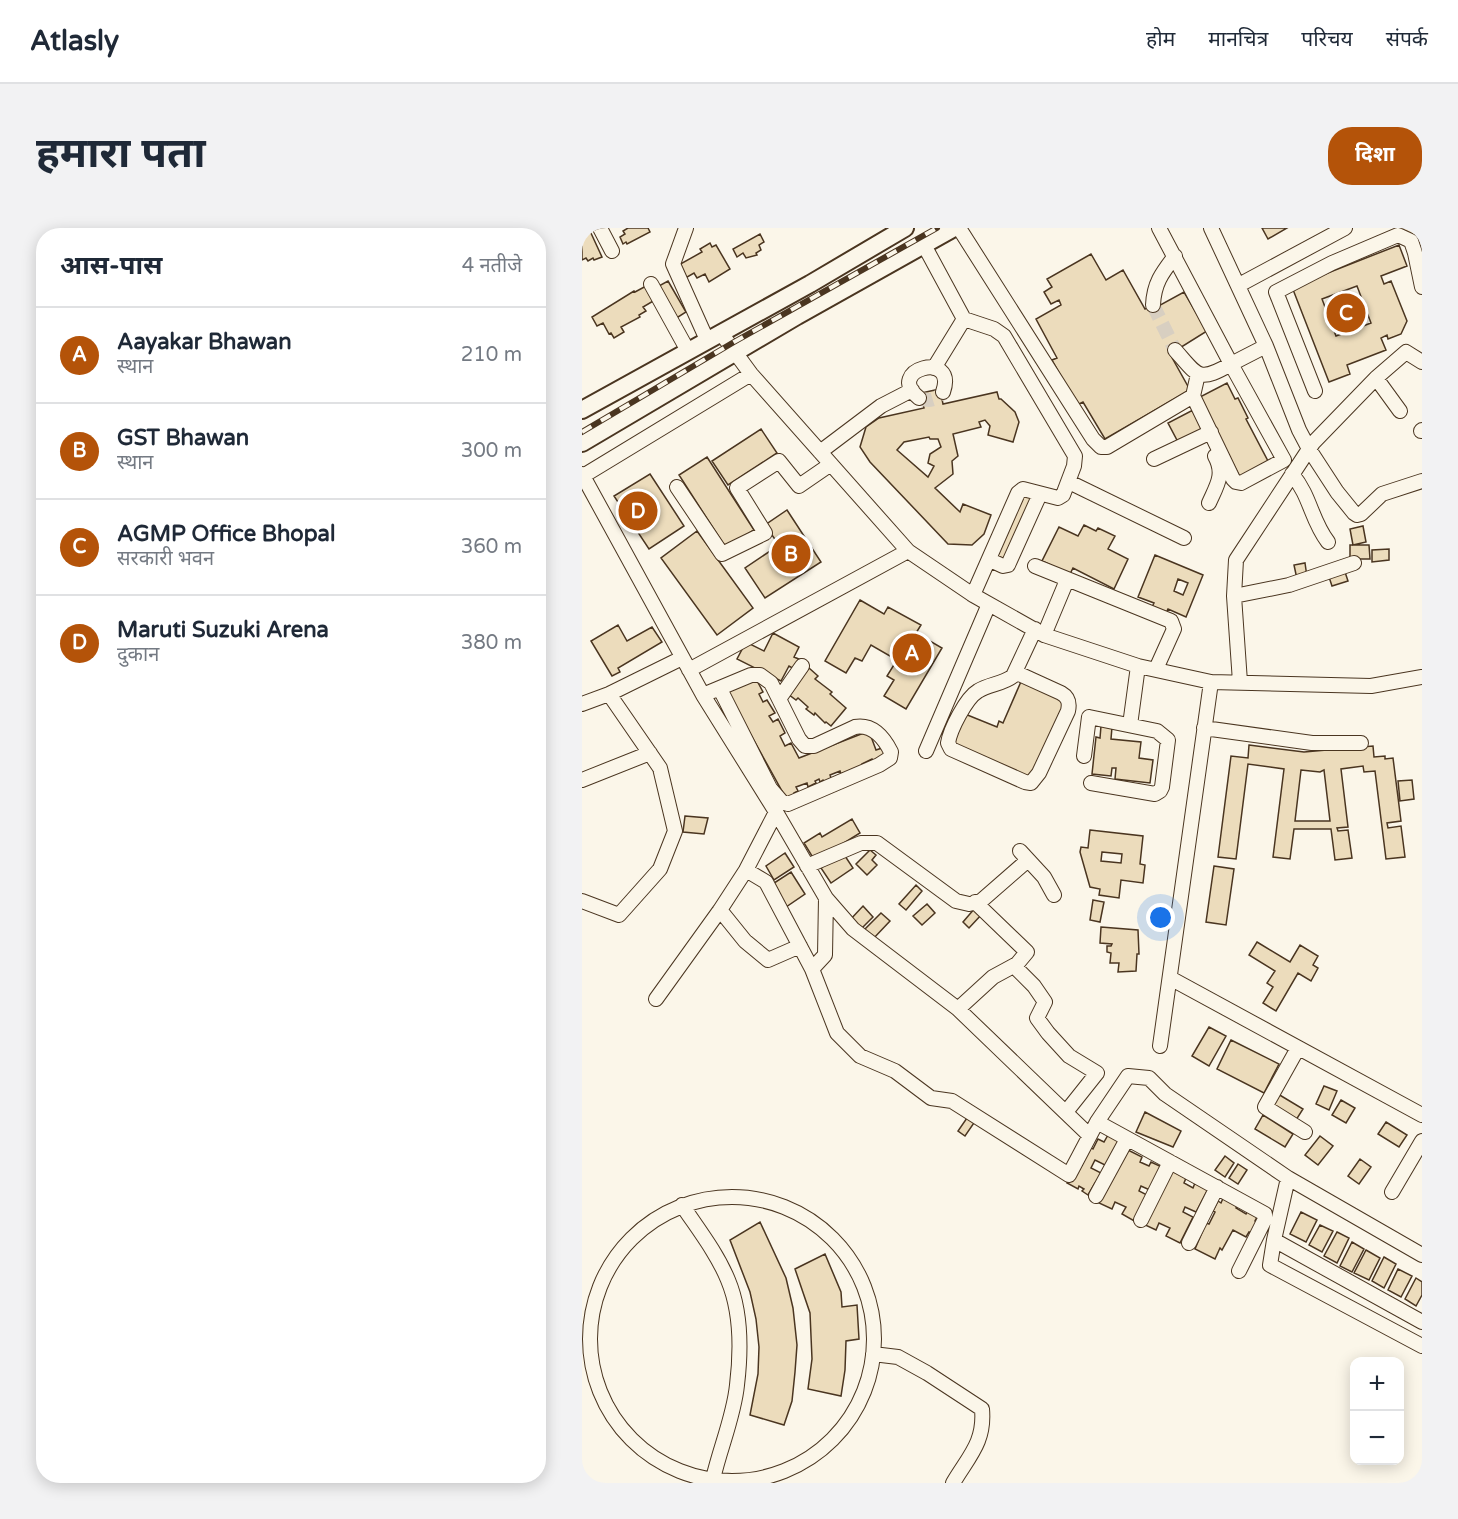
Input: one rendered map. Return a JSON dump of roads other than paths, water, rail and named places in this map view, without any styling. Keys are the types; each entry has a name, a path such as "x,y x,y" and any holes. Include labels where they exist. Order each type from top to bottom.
{"main road":[{"path":"582,410 905,228"},
{"path":"582,443 954,228"}],"street":[{"path":"600,228 612,251"},
{"path":"686,228 673,264 714,336 735,354 908,551 973,595 1039,632 1138,666 1211,682 1371,686 1422,677"},
{"path":"959,228 1093,439 1101,447 1107,447 1193,396"},
{"path":"1159,228 1284,460 1241,483 1236,482 1207,434"},
{"path":"1211,228 1266,346 1299,430 1337,492 1357,515 1382,495 1422,481"},
{"path":"1239,285 1346,228"},
{"path":"1315,391 1276,292 1332,263 1398,235 1411,241 1418,250 1422,287"},
{"path":"1319,243 1332,263"},
{"path":"924,245 964,319 994,329 1004,336 1075,456 1069,482 1063,495 1059,498 1023,489 1018,493 973,595"},
{"path":"1153,305 1154,291 1161,275 1175,256"},
{"path":"651,284 688,351"},
{"path":"934,368 964,319"},
{"path":"1175,350 1194,372 1204,376 1217,372 1266,346"},
{"path":"1240,682 1234,596 1236,560 1309,449 1376,378 1406,352 1422,362"},
{"path":"820,453 881,405 915,394 911,379 918,369 934,368 943,376 945,381 942,392"},
{"path":"751,374 583,475 685,664 826,898 853,929 958,1009 1089,1135"},
{"path":"1198,374 1193,396 1221,466 1218,484 1209,502"},
{"path":"1376,378 1400,411"},
{"path":"1154,459 1207,434"},
{"path":"677,486 722,554 765,532 737,488 779,461 799,486 831,464"},
{"path":"1292,474 1302,487 1317,527 1328,543"},
{"path":"1069,482 1184,538"},
{"path":"990,560 1003,566 1008,565 1040,494"},
{"path":"582,704 685,664 908,551"},
{"path":"1234,596 1289,585 1354,562"},
{"path":"1035,566 1171,621 1174,629 1156,669"},
{"path":"1015,672 1061,693 1068,701 1068,711 1035,781 1031,783 951,749 948,743 966,704 973,696 978,691 1009,679 1015,672 1066,580"},
{"path":"927,751 989,604"},
{"path":"779,699 802,666"},
{"path":"1130,724 1138,666"},
{"path":"703,695 751,675 759,675 771,683 799,739 805,746 814,746 862,726 884,739 891,752 890,758 879,765 788,804 782,802 770,788 720,689"},
{"path":"1160,1046 1211,682"},
{"path":"582,901 619,915 660,869 675,831 660,768 609,694"},
{"path":"1084,756 1089,717 1157,731 1168,740 1160,791 1155,794 1091,783"},
{"path":"1204,728 1312,743 1361,743"},
{"path":"582,780 650,753"},
{"path":"656,999 746,870 776,812"},
{"path":"807,866 861,843 877,843 956,902 969,904 988,896 1024,856 1044,877 1054,895"},
{"path":"746,870 766,882 812,969 837,1033 860,1056 895,1071 931,1098 952,1101 1069,1175 1089,1135 1128,1076 1149,1078 1165,1095 1288,1178 1422,1255"},
{"path":"812,969 825,955 826,898"},
{"path":"958,1009 993,977 1014,966 1027,954 1026,949 975,902"},
{"path":"720,910 745,941 768,960 800,946"},
{"path":"1014,966 1034,986 1045,1002 1037,1018 1048,1033 1069,1056 1097,1073 1065,1113"},
{"path":"1170,978 1422,1115"},
{"path":"1298,1048 1265,1107 1305,1132"},
{"path":"1097,1122 1265,1214 1265,1219 1239,1271"},
{"path":"1096,1196 1127,1139"},
{"path":"1392,1192 1422,1141"},
{"path":"1141,1220 1170,1162"},
{"path":"1288,1178 1270,1265 1422,1346"},
{"path":"1189,1243 1217,1187"},
{"path":"716,1197 751,1198 785,1207 815,1224 841,1248 860,1278 871,1311 874,1346 869,1377 858,1406 840,1431 818,1452 791,1468 761,1478 730,1481 700,1477 670,1466 644,1450 622,1428 605,1402 594,1373 588,1305 624,1245 651,1222 682,1205 716,1197"},
{"path":"682,1205 728,1280 736,1311 739,1345 737,1385 713,1479"},
{"path":"1274,1240 1422,1322"},
{"path":"873,1354 898,1357 982,1409 984,1426 979,1440 953,1483"}],"tunnel":[{"path":"1153,305 1175,350"},
{"path":"919,398 932,400 943,392"}],"railway":[{"path":"582,432 734,342 937,228"}],"place":[{"name":"AGMP Office Bhopal","path":"1346,313"},
{"name":"Maruti Suzuki Arena","path":"638,511"},
{"name":"GST Bhawan","path":"791,554"},
{"name":"Aayakar Bhawan","path":"912,653"}]}
